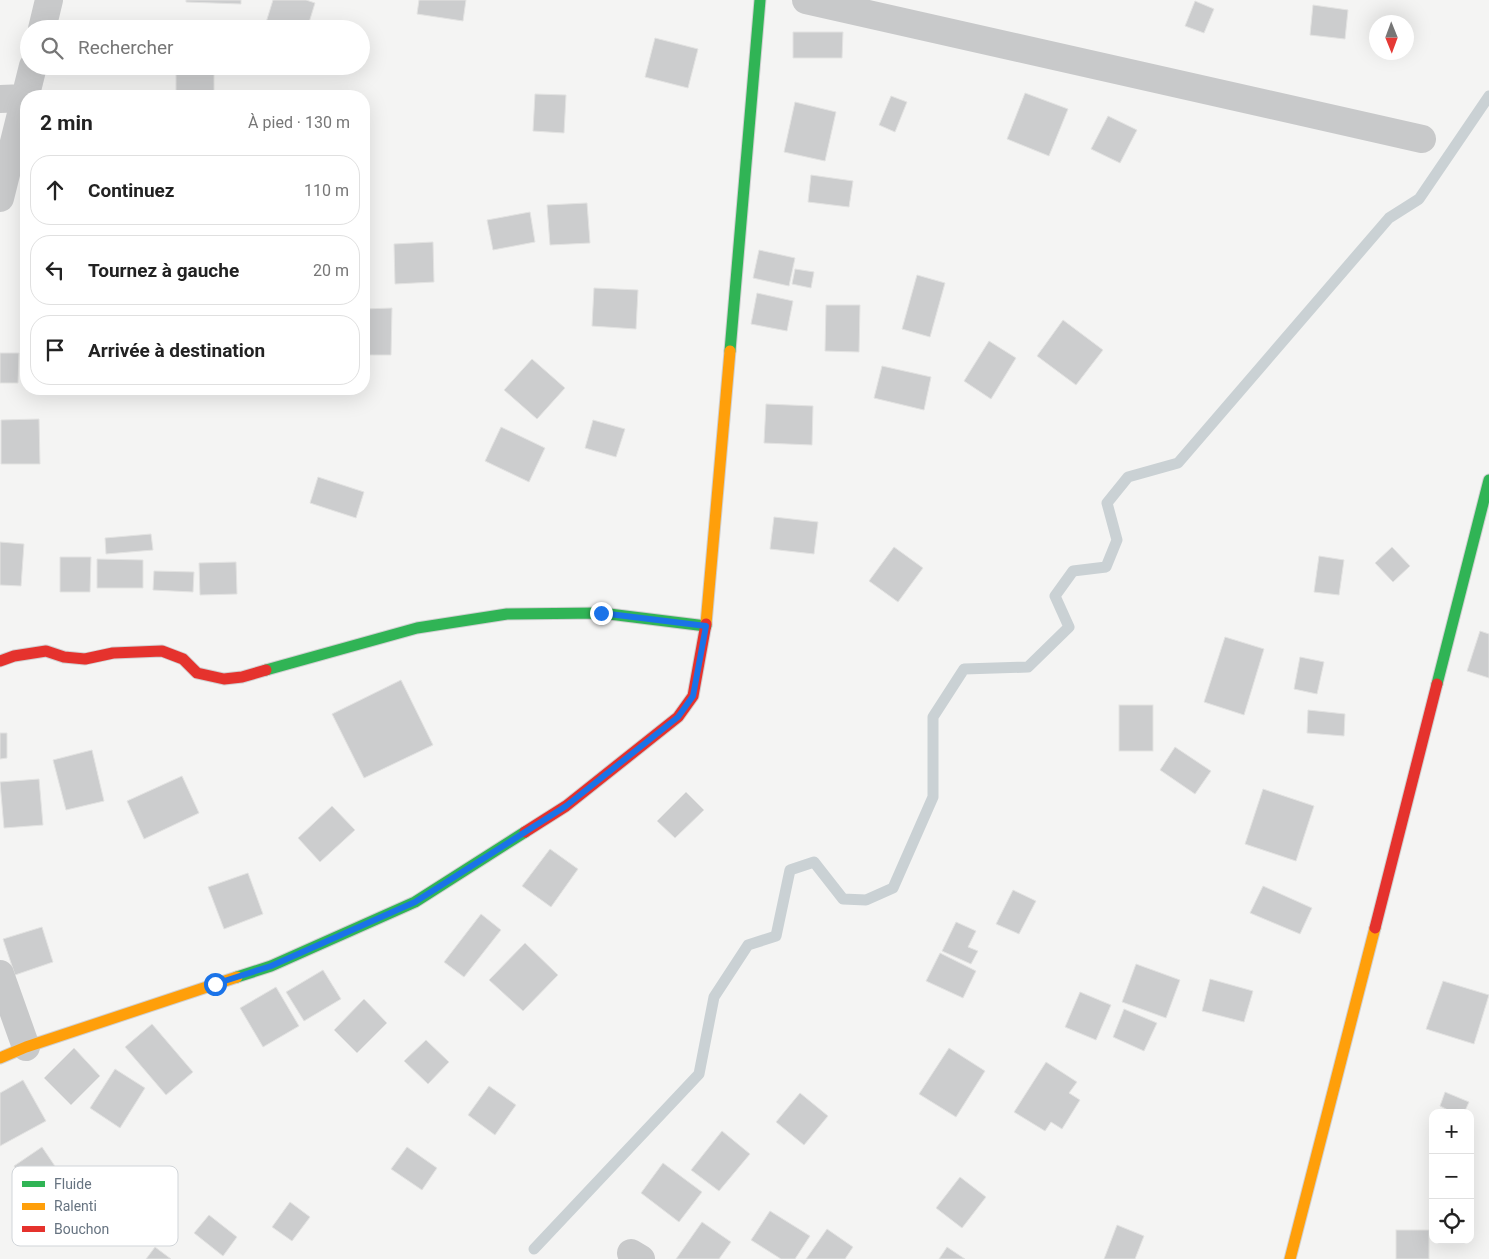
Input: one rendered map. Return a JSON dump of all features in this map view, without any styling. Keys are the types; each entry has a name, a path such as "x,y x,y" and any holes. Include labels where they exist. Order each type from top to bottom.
{"street":[{"path":"44,20 50,0"},
{"path":"0,1058 26,1047 271,966 415,902 566,806 678,717 693,696 706,626 760,0"},
{"path":"806,0 1422,139"},
{"path":"0,198 12,98 26,75"},
{"path":"1290,1259 1489,480"},
{"path":"0,661 14,656 46,651 64,657 85,659 113,653 162,651 183,659 198,673 224,680 417,628 507,614 601,613 706,626"},
{"path":"0,974 26,1047"}],"building":[{"path":"186,0 241,0 241,4 186,2"},
{"path":"273,0 306,0 315,3 310,20 267,20"},
{"path":"419,0 466,0 463,21 417,14"},
{"path":"1195,1 1214,9 1204,33 1185,26"},
{"path":"1313,5 1348,10 1345,39 1310,35"},
{"path":"793,32 843,32 842,58 793,58"},
{"path":"655,38 698,49 688,88 645,77"},
{"path":"176,75 214,75 214,90 176,90"},
{"path":"1025,93 1068,109 1049,156 1007,139"},
{"path":"535,94 566,95 564,133 533,131"},
{"path":"891,96 907,102 895,132 879,125"},
{"path":"795,102 836,112 825,161 784,152"},
{"path":"1108,116 1137,130 1120,163 1091,149"},
{"path":"811,175 853,181 849,207 808,202"},
{"path":"587,203 590,243 550,245 547,205"},
{"path":"530,212 535,242 493,250 487,220"},
{"path":"433,242 434,282 395,284 394,244"},
{"path":"759,250 795,258 789,286 753,278"},
{"path":"795,269 814,272 811,288 792,284"},
{"path":"917,275 945,283 930,337 902,329"},
{"path":"594,288 638,290 636,329 592,326"},
{"path":"757,293 793,301 787,331 751,324"},
{"path":"826,305 860,305 859,352 825,351"},
{"path":"392,308 391,355 370,355 370,309"},
{"path":"1063,320 1103,350 1076,385 1037,356"},
{"path":"989,341 1016,358 991,399 964,381"},
{"path":"0,353 19,353 18,383 0,383"},
{"path":"532,359 565,388 537,419 504,390"},
{"path":"882,366 931,377 924,410 874,398"},
{"path":"766,404 813,406 812,445 764,443"},
{"path":"39,419 40,464 1,464 1,420"},
{"path":"593,420 625,429 616,457 585,448"},
{"path":"501,427 545,448 529,482 485,461"},
{"path":"318,477 364,492 356,518 310,503"},
{"path":"774,517 818,522 814,554 770,549"},
{"path":"151,534 153,550 106,554 105,538"},
{"path":"0,542 24,544 21,586 0,585"},
{"path":"894,547 923,568 898,602 869,581"},
{"path":"1392,547 1410,566 1393,582 1375,563"},
{"path":"1319,556 1344,560 1339,595 1314,592"},
{"path":"60,557 91,557 90,592 60,592"},
{"path":"97,559 143,560 143,588 97,588"},
{"path":"236,562 237,594 200,595 199,563"},
{"path":"154,571 194,572 193,592 153,590"},
{"path":"1480,631 1489,634 1489,678 1467,671"},
{"path":"1225,637 1264,649 1244,715 1204,702"},
{"path":"1300,657 1324,662 1317,694 1294,689"},
{"path":"401,680 433,745 364,778 332,714"},
{"path":"1119,705 1153,705 1153,751 1119,751"},
{"path":"1308,710 1345,714 1344,736 1307,733"},
{"path":"0,733 7,733 7,758 0,759"},
{"path":"1175,747 1211,771 1195,794 1160,770"},
{"path":"92,750 104,801 66,810 53,760"},
{"path":"182,776 199,813 144,839 127,801"},
{"path":"39,779 43,825 4,828 0,782"},
{"path":"1263,789 1314,806 1296,861 1245,844"},
{"path":"686,792 704,810 675,838 657,821"},
{"path":"332,806 355,830 320,862 298,838"},
{"path":"550,849 578,869 551,907 522,886"},
{"path":"248,873 263,914 224,929 208,887"},
{"path":"1263,886 1312,908 1300,934 1250,913"},
{"path":"1013,890 1036,901 1019,934 996,924"},
{"path":"481,914 501,930 464,977 444,962"},
{"path":"956,922 976,931 968,947 978,951 971,964 942,951"},
{"path":"42,927 53,962 15,975 3,939"},
{"path":"525,943 558,975 523,1011 489,980"},
{"path":"940,953 976,971 963,998 926,981"},
{"path":"1136,964 1180,980 1166,1018 1122,1002"},
{"path":"323,970 341,999 304,1021 286,992"},
{"path":"1210,979 1253,991 1244,1022 1202,1011"},
{"path":"1443,981 1489,995 1474,1044 1426,1029"},
{"path":"276,987 299,1026 263,1047 240,1008"},
{"path":"1080,992 1111,1005 1096,1040 1065,1027"},
{"path":"364,999 387,1023 357,1053 334,1030"},
{"path":"1124,1009 1157,1023 1144,1051 1113,1037"},
{"path":"152,1024 193,1072 166,1095 125,1047"},
{"path":"426,1040 449,1062 428,1084 404,1061"},
{"path":"74,1048 100,1076 71,1105 44,1078"},
{"path":"949,1048 985,1071 956,1117 919,1094"},
{"path":"1046,1062 1077,1082 1069,1093 1080,1100 1062,1129 1051,1122 1045,1131 1014,1112"},
{"path":"115,1069 145,1088 120,1128 90,1108"},
{"path":"23,1080 46,1121 0,1146 0,1093"},
{"path":"489,1086 516,1105 495,1135 468,1115"},
{"path":"1445,1092 1469,1102 1466,1109 1446,1109 1440,1106"},
{"path":"800,1093 828,1116 804,1145 776,1122"},
{"path":"722,1131 750,1154 719,1191 691,1170"},
{"path":"42,1147 55,1166 14,1166"},
{"path":"407,1147 437,1168 422,1190 391,1169"},
{"path":"663,1163 702,1192 679,1222 641,1193"},
{"path":"960,1177 986,1197 962,1228 936,1208"},
{"path":"290,1202 310,1217 292,1241 272,1227"},
{"path":"770,1211 810,1236 795,1259 781,1259 751,1240"},
{"path":"209,1215 237,1237 223,1256 194,1233"},
{"path":"702,1222 731,1242 719,1259 676,1259"},
{"path":"1117,1225 1144,1236 1135,1259 1104,1259"},
{"path":"827,1229 853,1247 845,1259 806,1259"},
{"path":"1396,1230 1429,1230 1429,1259 1396,1259"},
{"path":"155,1247 171,1259 146,1259"},
{"path":"947,1247 965,1259 939,1259"}],"waterway":[{"path":"534,1249 699,1074 714,997 748,945 776,936 790,870 814,862 843,899 866,900 893,888 933,797 933,717 964,669 1028,667 1069,627 1055,596 1073,571 1106,567 1117,540 1107,503 1128,477 1178,463 1389,218 1419,199 1489,96"}],"traffic: fast":[{"path":"730,351 760,0"},
{"path":"1437,684 1489,480"},
{"path":"266,670 417,628 507,614 601,613 706,626"},
{"path":"237,977 271,966 415,902 525,832"}],"traffic: slow":[{"path":"706,624 730,351"},
{"path":"1290,1259 1375,928"},
{"path":"0,1058 26,1047 237,977"}],"traffic: jam":[{"path":"525,832 566,806 678,717 693,696 706,624"},
{"path":"0,661 14,656 46,651 64,657 85,659 113,653 162,651 183,659 197,673 224,679 242,677 266,670"},
{"path":"1375,928 1437,684"}],"route":[{"path":"215,984 271,966 415,902 566,806 678,717 693,696 706,626 601,613"}]}
